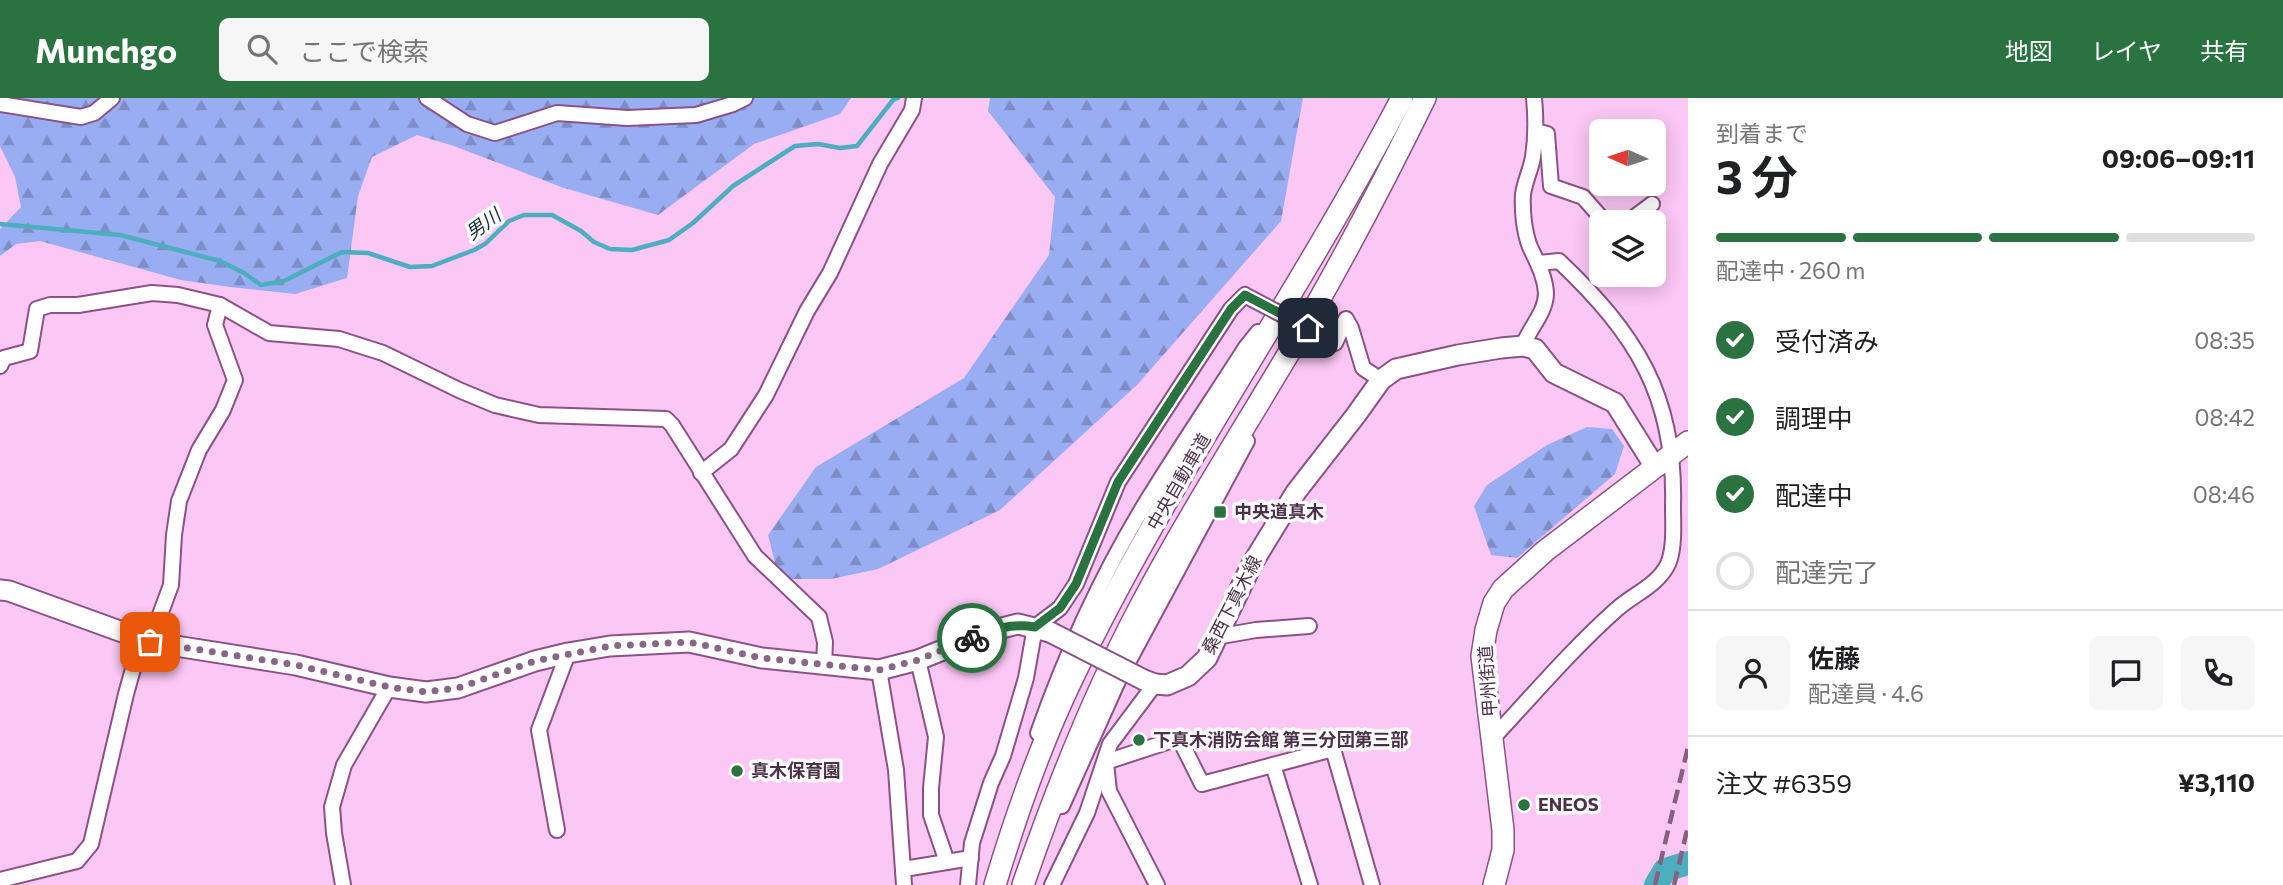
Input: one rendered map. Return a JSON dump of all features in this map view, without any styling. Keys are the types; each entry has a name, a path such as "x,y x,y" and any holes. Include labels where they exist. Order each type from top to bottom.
{"highway":[{"name":"中央自動車道","path":"993,885 1023,797 1072,678 1152,529 1303,275 1402,98"},
{"name":"中央自動車道","path":"1025,885 1046,817 1072,752 1135,617 1329,281 1425,98"},
{"name":"甲州街道","path":"1494,885 1503,850 1503,830 1482,656 1494,603 1503,589 1536,559 1680,448"}],"main road":[{"name":"桑西下真木線","path":"1149,682 1167,685 1188,677 1207,658 1252,564 1296,492 1381,380 1396,369 1458,355 1522,346"},
{"path":"1522,346 1535,349 1554,373 1615,403 1655,467"},
{"path":"0,590 9,590 145,641 296,665 389,687 426,692 458,688 535,661 568,653 610,646 689,642 762,658 879,670 918,660 990,631 1018,624 1043,630 1149,682"}],"street":[{"path":"0,104 81,117 94,114 112,98"},
{"path":"427,98 467,124 495,133 557,113 627,118 696,115 745,98"},
{"path":"701,473 731,449 766,395 807,311 830,273 880,164 912,110 914,98"},
{"path":"1522,346 1542,312 1546,294 1539,263 1529,245 1524,219 1524,192 1536,131 1534,98"},
{"path":"1536,131 1548,134 1551,186 1583,198 1594,210"},
{"path":"1644,210 1652,204"},
{"path":"1492,739 1566,659 1618,608 1657,579 1669,562 1680,448 1655,386 1640,356 1611,315 1559,261 1539,263"},
{"path":"0,366 4,358 30,351 37,309 50,305 78,305 152,293 178,295 220,305 269,333 339,339 383,353 495,405 539,415 666,419 755,556 818,617 825,642 824,666"},
{"path":"968,885 972,843 1043,630 1076,584 1118,482 1231,309 1245,295 1335,343 1346,319 1351,327 1363,368 1381,380"},
{"path":"0,880 77,861 91,844 126,694 145,641 171,585 179,501 199,450 223,410 235,380 215,326 220,305"},
{"path":"1216,637 1309,626"},
{"path":"557,830 539,730 568,653"},
{"path":"918,660 936,737 931,815 947,862"},
{"path":"879,670 896,770 904,885"},
{"path":"1052,885 1087,813 1110,744 1149,682"},
{"path":"343,885 332,807 348,757 389,687"},
{"path":"1106,760 1179,738 1202,784 1333,749 1372,885"},
{"path":"1106,760 1109,791 1157,885"},
{"path":"1273,765 1310,885"},
{"path":"904,869 971,858"}],"green space":[{"path":"0,98 851,98 840,114 754,144 658,215 564,188 454,146 417,135 372,157 358,196 347,278 295,294 181,280 40,241 16,244 0,256 0,229 21,207 15,177 0,146"},
{"path":"990,98 1303,98 1281,221 1137,385 1000,510 878,569 831,579 779,579 768,535 816,467 964,378 1049,255 1055,197 988,111"},
{"path":"1587,427 1612,429 1624,446 1615,474 1517,558 1491,555 1474,506 1487,485 1547,445"}],"waterway":[{"name":"男川","path":"0,224 120,235 220,261 261,285 284,281 342,252 368,253 410,267 432,266 485,244 509,221 524,215 552,215 581,231 594,242 610,249 632,250 669,240 693,223 733,186 795,146 857,146 893,100 898,98"},
{"path":"1656,885 1665,870 1688,863"}],"railway":[{"path":"1655,885 1688,747"},
{"path":"1674,885 1688,826"}],"way so far":[{"path":"150,642 296,665 389,687 426,692 458,688 535,661 568,653 649,642 689,642 762,658 879,670 918,660 972,638"}],"place":[{"name":"中央道真木","path":"1220,512"},
{"name":"下真木消防会館 第三分団第三部","path":"1139,740"},
{"name":"真木保育園","path":"737,771"},
{"name":"ENEOS","path":"1524,805"}],"route":[{"path":"972,638 1018,624 1035,627 1060,608 1076,584 1118,482 1231,309 1245,295 1308,328"}]}
